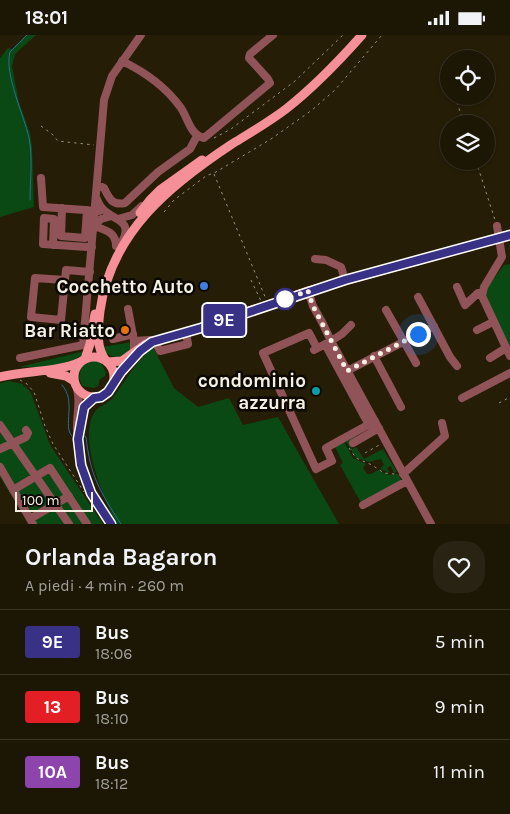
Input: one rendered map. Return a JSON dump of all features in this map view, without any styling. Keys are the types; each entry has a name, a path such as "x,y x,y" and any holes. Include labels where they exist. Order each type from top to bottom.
{"main road":[{"path":"114,383 114,371 101,352 99,344 99,321 103,295 118,255 129,235 146,213 168,191 304,95 362,35"},
{"path":"76,385 75,370 83,360 90,344 101,281 116,246 150,199 210,154 231,145"},
{"path":"0,377 30,371 66,368 83,360 96,357 107,361 122,361 155,341 186,333 308,291 510,235"},
{"path":"30,371 61,375 76,385 86,396 94,398 105,395 134,356 155,341"}],"street":[{"path":"62,208 61,236 85,238 96,196 104,99 109,83 141,35"},
{"path":"96,185 103,187 112,202 125,203 158,172 190,149 200,137 270,83 249,58 250,54 273,35"},
{"path":"122,61 148,76 169,94 184,113 194,133 200,137"},
{"path":"41,178 43,207 91,210 113,216"},
{"path":"96,196 101,207 123,223 126,231 109,271 103,295"},
{"path":"116,246 114,236 94,226 101,219 132,215 150,199"},
{"path":"20,358 83,345 92,244 91,210"},
{"path":"497,226 506,260 485,284 482,299 510,356"},
{"path":"92,244 98,235 108,232"},
{"path":"53,245 92,244"},
{"path":"315,259 326,260 340,267 345,280"},
{"path":"65,280 35,278 31,317 62,320 66,270 90,272"},
{"path":"457,287 465,305 478,293 482,293"},
{"path":"308,291 313,306 322,322 328,342 431,524"},
{"path":"418,297 450,357 457,366"},
{"path":"128,309 134,337 134,353"},
{"path":"386,310 416,363"},
{"path":"477,330 493,321"},
{"path":"352,325 342,334 315,349 309,333 263,353 316,469 332,461 326,448 344,439 356,438 374,425"},
{"path":"347,371 434,327"},
{"path":"113,339 134,337 155,341"},
{"path":"328,342 347,371 374,425"},
{"path":"490,359 506,348"},
{"path":"374,356 401,407"},
{"path":"462,398 510,373"},
{"path":"76,385 79,402 78,439 81,465 88,487 111,524"},
{"path":"78,439 84,407 94,398"},
{"path":"363,505 403,476 445,437 442,423"},
{"path":"0,425 69,524"},
{"path":"0,449 26,437 28,433 26,429"},
{"path":"0,467 31,521 69,496"},
{"path":"13,490 50,468 87,524"}],"path":[{"path":"200,137 211,139 218,137 262,107 295,81 342,35"},
{"path":"164,212 174,200 206,176 272,139 312,109 335,90 382,35"},
{"path":"41,126 52,133 58,141 95,145"},
{"path":"479,170 497,226"},
{"path":"213,173 266,306"},
{"path":"251,280 266,306"},
{"path":"16,380 27,384 34,392 53,444 86,494"},
{"path":"499,403 510,397"},
{"path":"344,439 356,459 369,463 384,473 403,476"},
{"path":"365,453 382,444"}],"green space":[{"path":"26,35 36,35 15,54 12,66 19,102 30,133 34,207 0,217 0,58 8,48 12,49"},
{"path":"510,264 510,348 485,296 486,289 504,265"},
{"path":"132,342 133,346 125,357 112,356 102,347"},
{"path":"153,347 174,388 198,407 229,398 243,425 278,417 339,524 116,524 95,469 89,438 90,424 96,410 112,399 137,364"},
{"path":"85,351 72,362 64,364 45,367 19,367"},
{"path":"91,361 101,362 106,373 100,379 98,386 94,388 82,386 79,377 82,366"},
{"path":"9,381 23,384 31,393 50,445 103,524 29,524 0,477 0,383"},
{"path":"355,436 356,438 349,442 352,449 356,447 364,459 383,449 397,472 394,473 391,466 387,468 390,473 380,469 384,465 381,459 369,462 355,457 346,441"},
{"path":"344,442 353,458 366,464 363,468 367,474 378,470 389,475 398,474 402,481 361,503 340,465 343,463 335,447"}],"waterway":[{"path":"27,35 10,52 9,61 15,95 29,138 31,161 30,200"},
{"path":"62,385 68,398 68,426 72,436"},
{"path":"84,436 86,437 90,462 97,483 121,524"}],"bus line":[{"name":"9E","path":"111,524 91,493 81,465 78,439 84,407 94,398 105,395 134,356 152,342 201,328 345,280 510,235"}],"place":[{"name":"Cocchetto Auto","path":"204,286"},
{"name":"Bar Riatto","path":"125,330"},
{"name":"condominio azzurra","path":"316,391"}],"route":[{"path":"285,299 280,301 308,291 313,306 330,336 330,341 347,371 418,334"}]}
